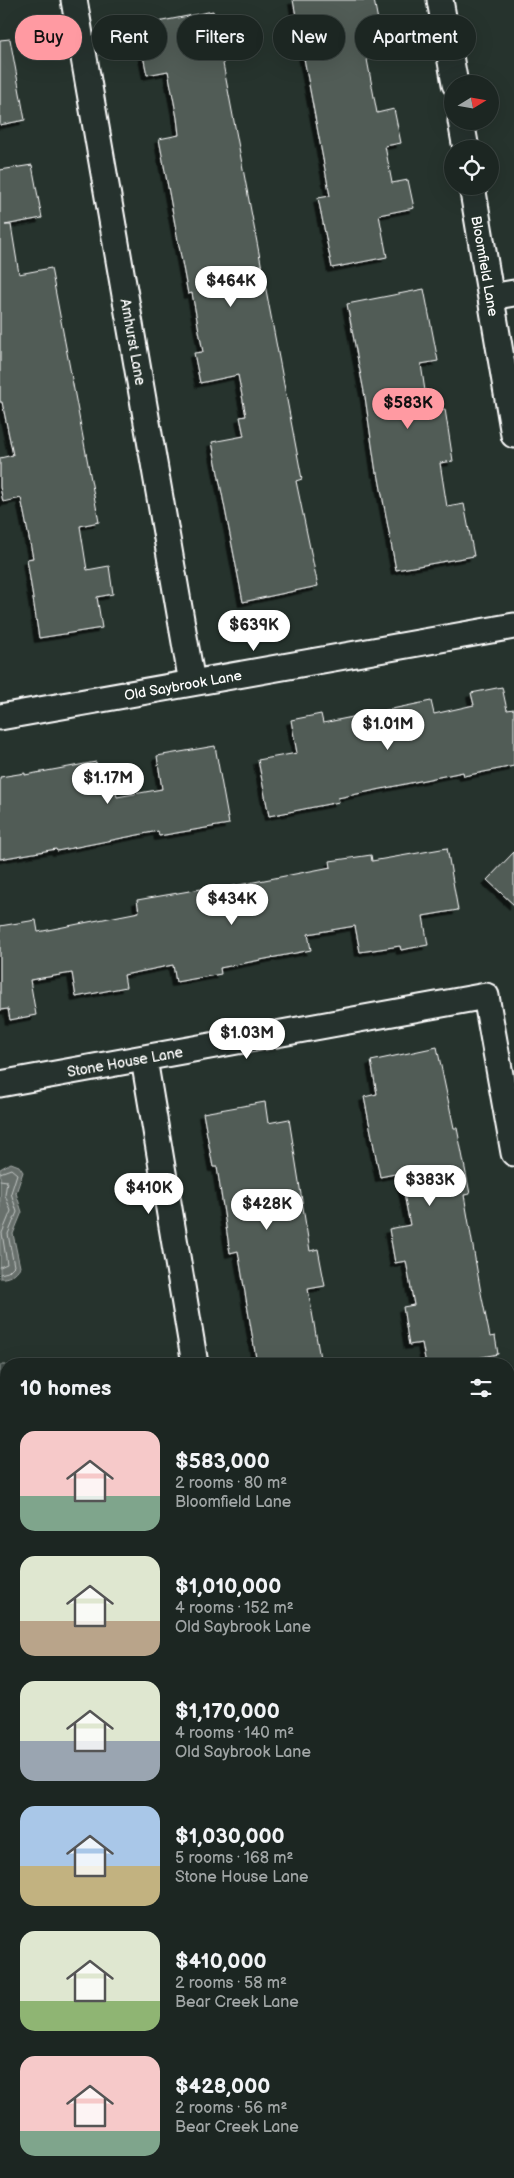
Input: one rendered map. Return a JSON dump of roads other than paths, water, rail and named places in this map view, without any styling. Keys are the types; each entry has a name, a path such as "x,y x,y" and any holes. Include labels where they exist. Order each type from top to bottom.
{"street":[{"name":"Amhurst Lane","path":"74,0 192,683"},
{"path":"440,0 453,75"},
{"name":"Bloomfield Lane","path":"474,195 502,295 514,435"},
{"name":"Old Saybrook Lane","path":"0,717 514,626"},
{"name":"Stone House Lane","path":"0,1084 486,996 514,1154"},
{"path":"144,1059 194,1358"}],"water":[{"path":"11,1163 19,1166 23,1172 16,1193 22,1212 13,1234 20,1267 12,1276 0,1278 0,1169"}]}
